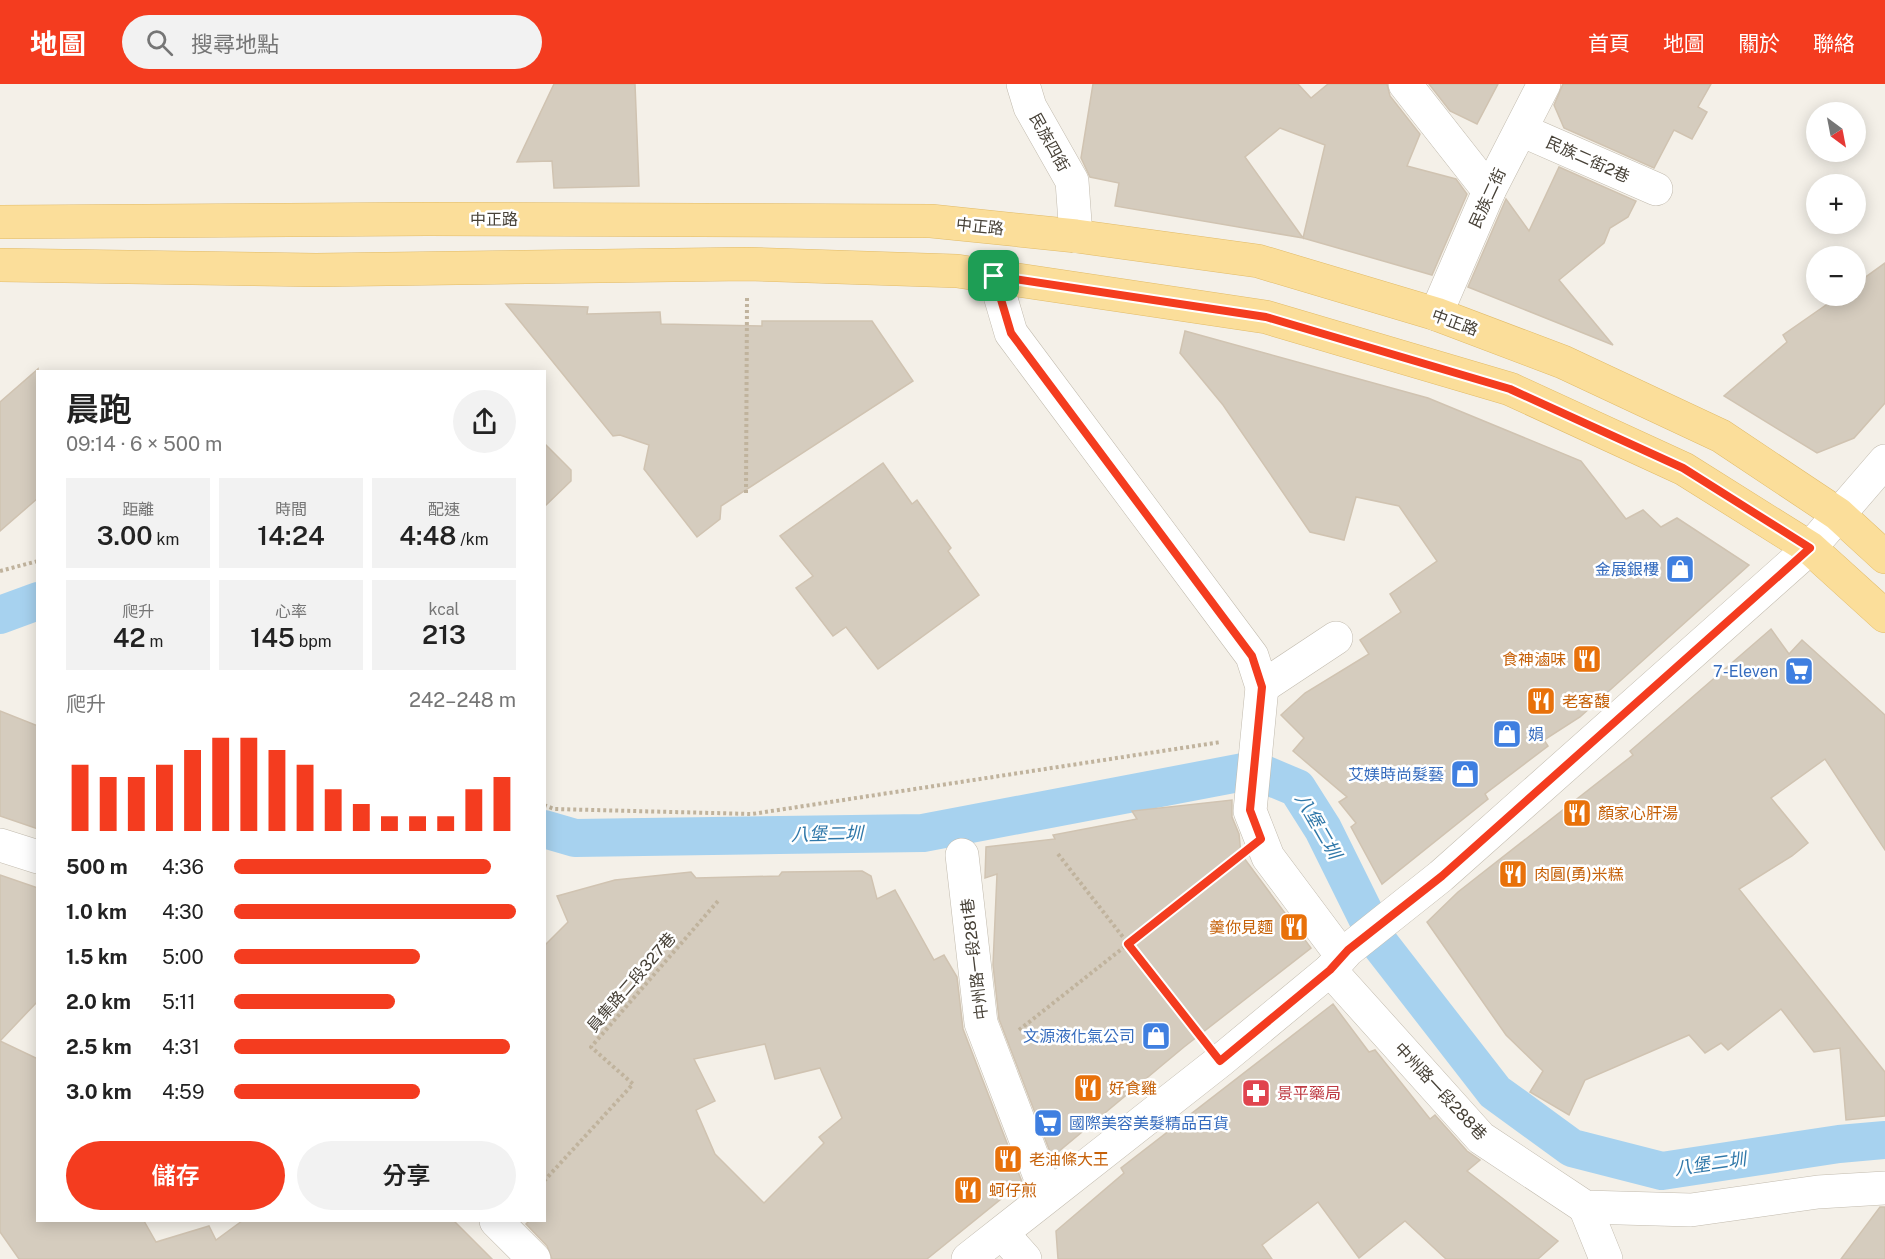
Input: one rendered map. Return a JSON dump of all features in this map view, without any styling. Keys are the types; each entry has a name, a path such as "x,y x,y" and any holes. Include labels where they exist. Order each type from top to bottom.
{"main road":[{"name":"中正路","path":"0,222 428,219 931,221 1076,236 1258,261 1436,314 1563,362 1722,436 1838,514 1885,557"},
{"path":"0,265 316,270 747,264 957,271 1266,317 1510,389 1683,468 1810,548 1885,616"}],"street":[{"name":"民族四街","path":"1023,84 1030,107 1072,181 1076,236"},
{"name":"民族二街","path":"1436,314 1489,191 1545,84"},
{"path":"1406,85 1489,191"},
{"name":"民族二街2巷","path":"1521,130 1656,189"},
{"path":"994,276 1011,333 1252,656 1262,687 1257,736 1255,825"},
{"path":"968,1259 1220,1061 1401,910 1654,689 1810,548 1885,462"},
{"path":"1262,687 1336,638"},
{"name":"中州路一段288巷","path":"1255,825 1268,857 1340,959 1482,1138 1585,1207"},
{"path":"0,845 36,856"},
{"name":"中州路一段281巷","path":"962,855 981,1023 1047,1195"},
{"path":"1606,1259 1585,1207 1692,1210 1818,1192 1885,1188"},
{"path":"497,1222 534,1259"},
{"path":"1002,1233 1025,1259"}],"path":[{"path":"746,493 747,264"},
{"path":"0,571 36,562"},
{"path":"546,806 554,809 752,814 1257,736"},
{"path":"992,1051 1128,944 1255,825"},
{"path":"1058,854 1220,1061"},
{"name":"員集路二段327巷","path":"546,1179 633,1084 591,1047 718,901"}],"building":[{"path":"554,84 635,84 639,186 554,188 552,161 517,162"},
{"path":"1093,84 1298,84 1311,98 1328,84 1387,84 1390,96 1420,134 1407,166 1456,179 1467,194 1432,275 1303,238 1115,206 1119,183 1090,177 1081,158","holes":["1280,128 1325,145 1303,238 1245,157"]},
{"path":"1429,84 1498,84 1477,124 1450,111"},
{"path":"1563,84 1711,84 1698,107 1707,112 1692,139 1674,130 1654,168 1564,128 1554,105"},
{"path":"1559,167 1636,201 1628,217 1610,228 1604,243 1559,280 1613,345 1468,287 1506,199 1529,231"},
{"path":"1885,263 1885,403 1854,438 1817,453 1724,396 1787,342 1783,335 1825,306 1866,306 1866,277"},
{"path":"506,304 588,307 587,314 660,312 661,324 762,326 762,321 872,321 913,381 721,506 720,519 697,537 644,469 649,445 620,435 613,436"},
{"path":"1185,331 1428,398 1581,461 1626,519 1643,510 1661,527 1677,518 1749,565 1580,717 1544,740 1548,746 1485,794 1488,799 1382,884 1351,827 1356,823 1339,802 1347,797 1293,751 1304,738 1281,715 1305,693 1369,654 1360,640 1401,612 1390,594 1437,561 1399,506 1356,497 1344,540 1310,532 1223,405 1180,353"},
{"path":"36,371 36,500 0,531 0,402"},
{"path":"546,445 571,470 571,481 546,505"},
{"path":"883,463 912,504 917,500 951,548 948,551 979,595 878,669 846,627 833,636 796,588 813,576 780,536"},
{"path":"1771,629 1789,654 1802,640 1885,715 1885,850 1825,759 1771,798 1808,843 1792,856 1739,889 1885,1072 1885,1116 1846,1120 1840,1048 1814,1052 1781,1009 1728,1050 1721,1043 1705,1053 1689,1035 1585,1080 1569,1115 1530,1092 1543,1071 1506,1035 1427,922 1458,892 1633,755 1630,751"},
{"path":"0,711 36,725 36,828 0,816"},
{"path":"1232,800 1232,817 1239,834 1241,854 1311,948 1184,1047 1052,1157 999,1019 993,965 997,874 985,878 986,847 1055,839 1053,835 1137,819 1132,811"},
{"path":"862,871 871,876 877,899 895,890 934,960 944,955 957,977 963,1029 1022,1182 927,1259 552,1259 547,1246 526,1224 546,1222 546,944 568,922 557,896 615,880 691,872 696,878 779,876 782,872","holes":["765,1044 775,1079 820,1068 842,1118 819,1137 824,1143 764,1203 715,1154 696,1110 715,1101 694,1059"]},
{"path":"0,875 36,887 36,1003 0,1041"},
{"path":"1333,1004 1369,1052 1375,1050 1430,1119 1435,1115 1467,1151 1480,1160 1467,1171 1558,1241 1538,1259 1446,1259 1405,1221 1359,1258 1318,1202 1262,1245 1272,1259 1058,1259 1056,1231 1124,1173 1121,1168"},
{"path":"0,1041 36,1058 36,1222 145,1222 156,1242 209,1226 216,1240 241,1222 455,1222 492,1259 19,1259 0,1232"},
{"path":"1880,1207 1885,1207 1885,1259 1841,1259"}],"waterway":[{"name":"八堡二圳","path":"0,615 36,602"},
{"name":"八堡二圳","path":"546,830 575,838 923,833 1254,770 1297,788 1323,829 1380,944 1495,1092 1572,1148 1662,1171 1839,1144 1885,1140"}],"place":[{"name":"金展銀樓","path":"1680,569"},
{"name":"食神滷味","path":"1587,659"},
{"name":"7-Eleven","path":"1799,671"},
{"name":"老客馥","path":"1541,701"},
{"name":"娟","path":"1507,734"},
{"name":"艾媄時尚髮藝","path":"1465,774"},
{"name":"顏家心肝湯","path":"1577,813"},
{"name":"肉圓(勇)米糕","path":"1513,874"},
{"name":"羹你見麵","path":"1294,927"},
{"name":"文源液化氣公司","path":"1156,1036"},
{"name":"好食雞","path":"1088,1088"},
{"name":"景平藥局","path":"1256,1093"},
{"name":"國際美容美髮精品百貨","path":"1048,1123"},
{"name":"老油條大王","path":"1008,1159"},
{"name":"蚵仔煎","path":"968,1190"}],"route":[{"path":"994,276 1266,317 1510,389 1683,468 1810,548 1442,876 1348,950 1330,970 1220,1061 1128,944 1261,839 1250,810 1262,687 1252,656 1011,333 994,276"}]}
